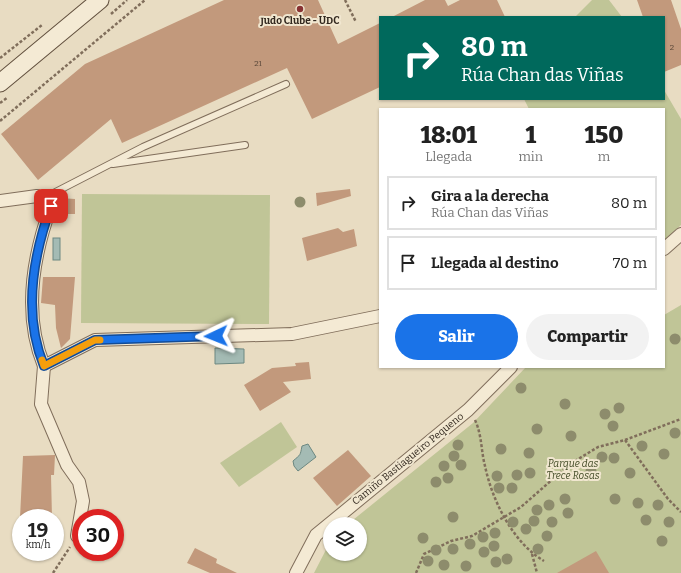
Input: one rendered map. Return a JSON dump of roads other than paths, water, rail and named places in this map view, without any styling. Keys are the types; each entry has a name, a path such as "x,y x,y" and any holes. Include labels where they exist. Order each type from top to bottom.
{"main road":[{"path":"0,82 100,0"}],"street":[{"path":"0,201 37,196 51,206 42,233 32,289 33,329 44,366 41,404 67,466 79,482 83,501 82,509"},
{"path":"665,248 681,234"},
{"path":"44,366 95,340 292,334 379,316"},
{"name":"Camiño Bastiagueiro Pequeno","path":"296,573 316,535 468,410 510,368"}],"lane":[{"path":"42,199 157,141 286,84"},
{"path":"107,165 246,145"}],"water":[{"path":"53,238 60,238 60,260 53,260"},
{"path":"215,348 244,349 244,363 215,364"},
{"path":"308,444 316,457 298,471 294,466 293,461 300,455 302,446"}],"place":[{"name":"Judo Clube - UDC","path":"300,9"}],"park label":[{"name":"Parque das Trece Rosas","path":"573,470"}]}
